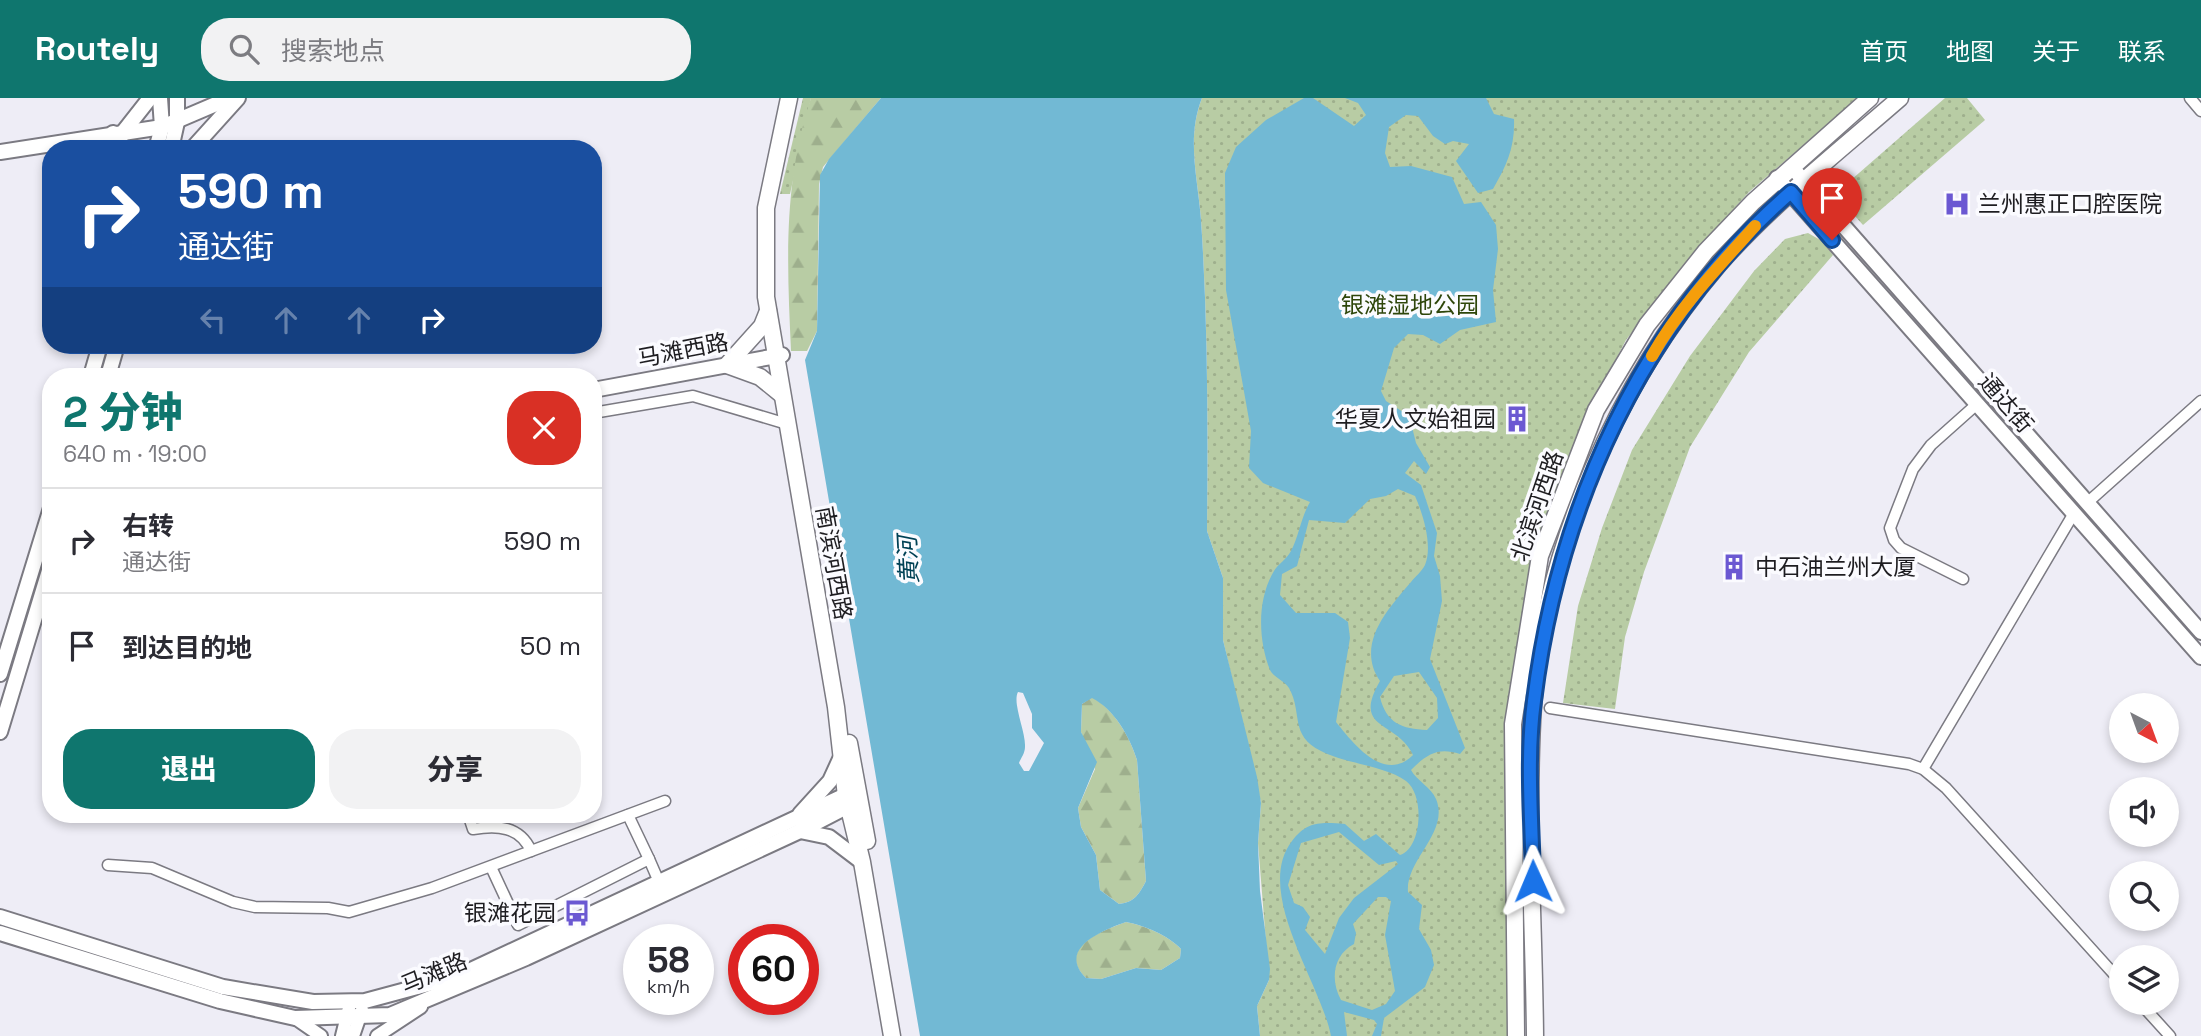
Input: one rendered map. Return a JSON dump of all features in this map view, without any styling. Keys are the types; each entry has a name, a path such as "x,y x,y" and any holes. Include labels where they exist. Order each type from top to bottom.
{"main road":[{"path":"118,132 150,98"},
{"path":"158,140 162,127 160,98"},
{"path":"173,140 177,122 177,98"},
{"path":"71,140 162,127 230,98"},
{"path":"200,140 238,98"},
{"name":"南滨河西路","path":"789,98 766,208 768,311 853,797 899,1036"},
{"name":"南滨河西路","path":"796,98 774,209 773,296 781,394 836,707 841,757 853,797 892,1036"},
{"name":"北滨河西路","path":"1516,1036 1513,724 1540,556 1596,410 1647,325 1706,251 1777,178 1870,98"},
{"name":"北滨河西路","path":"1535,1036 1531,778 1533,703 1548,613 1565,542 1604,441 1663,336 1718,265 1765,214 1899,98"},
{"path":"177,122 206,99"},
{"path":"118,132 122,140"},
{"path":"0,152 42,145"},
{"name":"通达街","path":"1791,166 2201,632"},
{"name":"通达街","path":"1777,178 2201,657"},
{"path":"768,311 762,326 727,365 760,377 781,394"},
{"name":"马滩西路","path":"602,388 778,356"},
{"path":"0,674 42,537"},
{"path":"0,732 42,594"},
{"path":"841,757 830,781 797,825 829,837 862,862"},
{"name":"马滩路","path":"0,933 219,1001 295,1018 390,1016 431,1000 853,797"},
{"name":"马滩路","path":"0,917 223,987 313,1002 358,1001 458,976 659,882 797,825"}],"street":[{"path":"2190,98 2201,111"},
{"path":"602,411 693,396 787,424"},
{"path":"2087,503 2201,401"},
{"path":"1963,579 1901,548 1894,540 1891,528 1913,470 1931,445 1977,404"},
{"path":"1923,769 2074,513"},
{"path":"1549,708 1909,764 1923,769 1946,788 2109,969"},
{"path":"108,865 152,868 233,902 255,907 328,908 349,912 432,888 665,801"},
{"path":"628,816 659,882"},
{"path":"471,823 473,829 507,828 523,838 531,851"},
{"path":"491,867 518,925 649,859"},
{"path":"377,1036 431,1000"},
{"path":"342,1036 353,1017 358,1001"},
{"path":"2151,1015 2170,1036"},
{"path":"353,1017 354,1036"},
{"path":"295,1018 321,1036"}],"green space":[{"path":"803,98 811,98 790,194 780,194"},
{"path":"811,98 881,98 823,167 819,184 817,331 807,351 791,351 788,255 791,192 802,130"},
{"name":"银滩湿地公园","path":"1202,98 1858,98 1749,192 1686,262 1626,340 1584,420 1540,556 1513,724 1516,1036 1260,1036 1257,1006 1269,980 1258,843 1261,803 1223,640 1223,578 1207,531 1205,298 1194,143 1197,113"},
{"path":"1945,98 1967,98 1985,120 1863,225 1846,206 1847,188 1851,180"},
{"path":"1808,233 1822,241 1833,255 1749,352 1690,447 1644,572 1625,637 1615,709 1563,703 1578,606 1602,528 1632,450 1690,356 1754,271 1785,239"},
{"path":"1092,697 1120,724 1137,760 1146,881 1136,897 1119,904 1100,890 1096,855 1081,827 1078,808 1095,769 1081,732 1082,704"},
{"path":"1126,922 1148,928 1170,940 1181,949 1180,958 1161,970 1136,968 1101,979 1086,978 1078,967 1076,957 1079,949 1096,935"}],"water":[{"name":"黄河","path":"881,98 1202,98 1197,113 1194,143 1205,298 1207,531 1223,578 1223,640 1261,803 1258,843 1260,891 1270,969 1269,980 1257,1006 1260,1036 920,1036 805,360 817,331 820,175 829,159","holes":["1018,692 1023,693 1032,714 1032,728 1044,743 1029,771 1024,771 1019,763 1025,747 1017,703","1092,698 1114,716 1130,742 1137,760 1146,881 1136,897 1119,904 1100,890 1096,855 1081,827 1078,808 1097,762 1081,732 1082,704","1126,922 1156,932 1181,949 1180,958 1161,970 1136,968 1101,979 1086,978 1078,967 1080,949 1096,935"]},
{"path":"1304,98 1313,98 1354,126 1366,115 1358,103 1345,98 1486,98 1494,114 1514,119 1509,156 1502,172 1493,189 1478,193 1456,161 1469,144 1453,141 1445,144 1433,136 1418,116 1406,115 1389,127 1385,153 1390,167 1411,166 1452,177 1464,204 1481,202 1496,225 1498,249 1493,290 1496,322 1460,330 1440,344 1423,335 1408,334 1394,348 1381,391 1386,401 1403,412 1411,423 1416,443 1430,467 1426,474 1414,461 1405,473 1421,485 1437,533 1434,556 1440,576 1442,601 1430,659 1465,748 1460,754 1445,751 1433,753 1411,770 1434,795 1439,811 1433,834 1413,869 1408,892 1422,905 1419,929 1431,950 1434,965 1425,987 1384,1018 1381,1036 1372,1036 1377,1024 1374,1020 1344,1012 1347,1036 1331,1036 1325,1014 1293,938 1280,886 1282,862 1292,841 1309,826 1322,823 1345,824 1364,841 1376,834 1400,855 1413,842 1417,832 1418,809 1412,788 1398,776 1330,755 1304,738 1289,688 1270,670 1263,646 1262,607 1268,582 1291,551 1310,502 1263,483 1249,468 1251,431 1226,290 1225,173 1236,147 1266,120","holes":["1398,489 1415,496 1424,521 1428,549 1424,567 1384,615 1373,641 1373,667 1380,681 1372,697 1373,717 1406,744 1413,755 1402,763 1391,765 1370,757 1336,722 1350,638 1348,622 1335,613 1296,613 1280,595 1282,574 1297,566 1309,520 1345,523 1370,499 1386,496","1419,672 1437,698 1438,718 1427,730 1403,726 1386,713 1380,697 1394,676","1339,832 1379,865 1396,861 1398,864 1354,898 1339,918 1325,954 1305,930 1310,917 1303,907 1294,903 1288,885 1301,843","1378,897 1386,897 1391,901 1385,935 1395,991 1386,1004 1372,1010 1341,1000 1335,984 1338,961 1354,944 1356,933 1353,924"]}],"slow traffic":[{"path":"1652,356 1663,336 1718,265 1755,226"}],"place":[{"name":"兰州惠正口腔医院","path":"1957,204"},
{"name":"华夏人文始祖园","path":"1517,419"},
{"name":"中石油兰州大厦","path":"1734,567"},
{"name":"银滩花园","path":"577,913"}],"route":[{"path":"1533,881 1533,703 1548,613 1565,542 1604,441 1663,336 1718,265 1765,214 1791,192 1832,240"}]}
